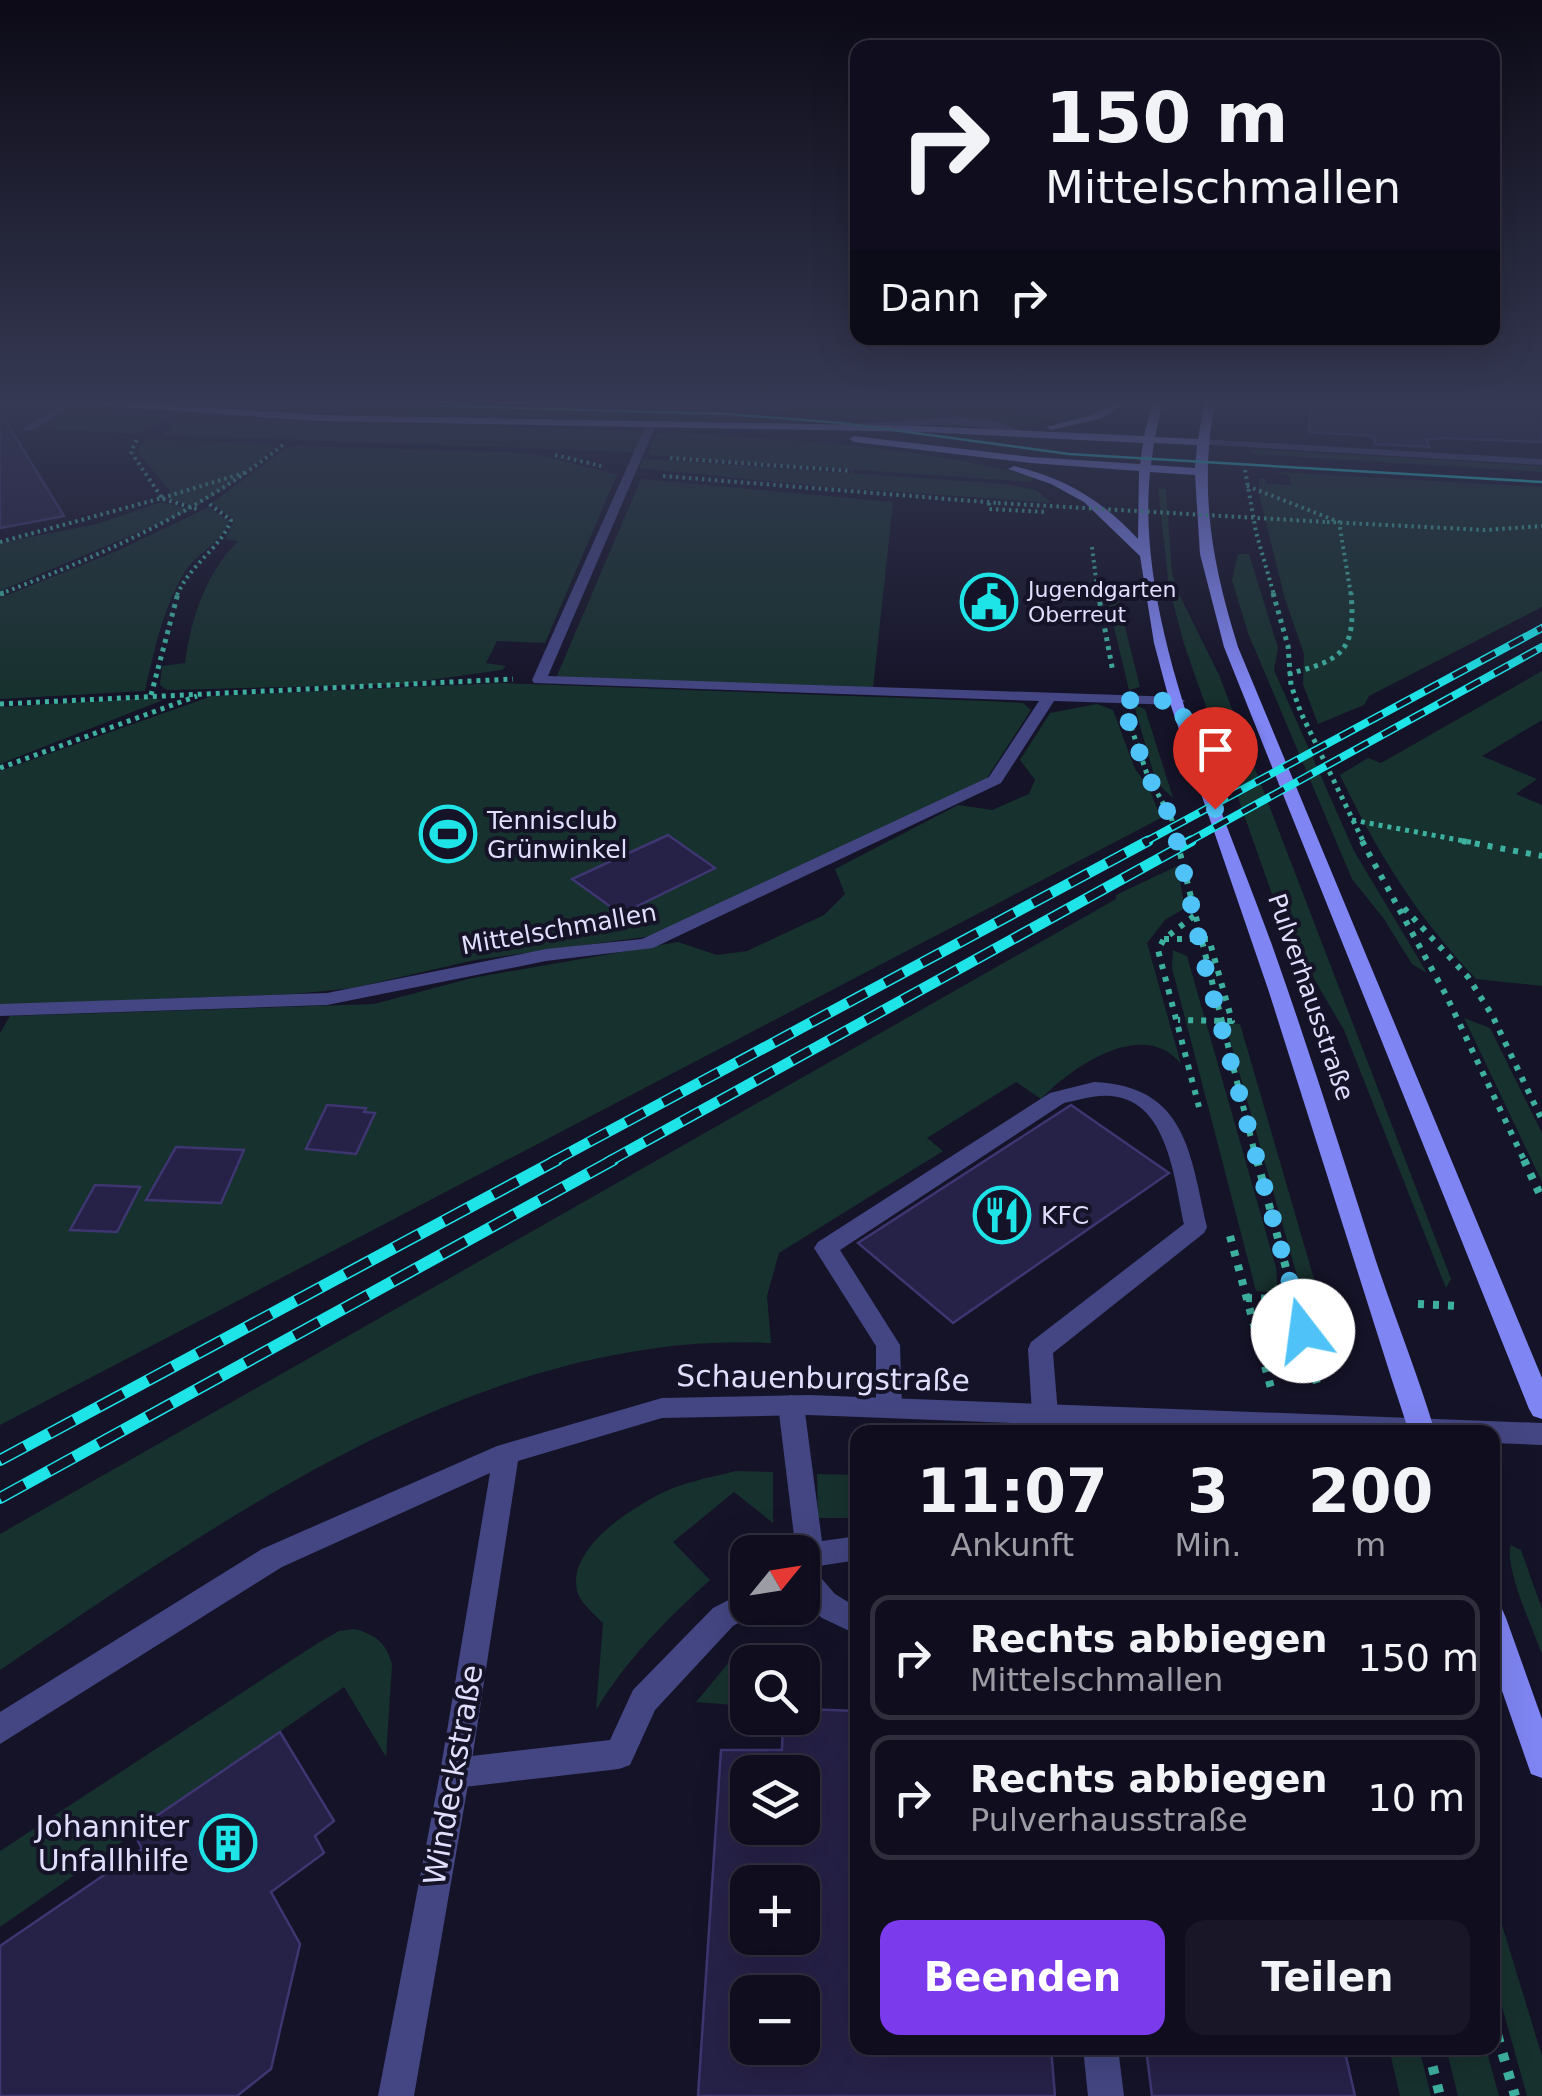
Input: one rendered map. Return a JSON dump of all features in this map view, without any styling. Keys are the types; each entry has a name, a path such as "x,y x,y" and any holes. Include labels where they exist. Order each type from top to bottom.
{"main road":[{"path":"1086,498 1107,511 1146,555"},
{"name":"Pulverhausstraße","path":"1145,498 1146,555 1178,701 1283,1005 1419,1425"},
{"name":"Pulverhausstraße","path":"1199,498 1216,598 1231,647 1542,1409"},
{"path":"1500,1639 1542,1763"}],"street":[{"path":"620,498 539,680 1178,701"},
{"name":"Mittelschmallen","path":"0,1010 327,1000 546,955 646,944 995,780 1049,697"},
{"path":"890,1408 888,1345 826,1248 1057,1098 1088,1088 1121,1089 1161,1113 1180,1148 1196,1227 1040,1349 1045,1414"},
{"path":"791,1406 802,1535"},
{"name":"Schauenburgstraße","path":"0,1729 272,1558 506,1454 662,1408 890,1408 1341,1425"},
{"name":"Schauenburgstraße","path":"1500,1433 1542,1434"},
{"name":"Windeckstraße","path":"396,2096 455,1773 506,1454"},
{"path":"820,1562 850,1551"},
{"path":"820,1601 850,1619"},
{"path":"455,1773 619,1754 644,1700 730,1613"},
{"path":"1102,2055 1106,2096"}],"path":[{"path":"0,542 90,521 162,498 197,509"},
{"path":"0,594 108,551 214,498"},
{"path":"926,498 1485,530 1542,526"},
{"path":"1250,498 1288,646 1288,674 1301,713 1542,1199"},
{"path":"1275,498 1339,522"},
{"path":"1067,501 1082,516"},
{"path":"151,695 174,601 198,558 229,532 232,520 207,503"},
{"path":"988,503 990,509 1032,511"},
{"path":"1288,674 1326,663 1344,652 1354,630 1339,522"},
{"path":"1090,532 1103,636 1147,774 1172,820 1198,940 1328,1424"},
{"path":"0,704 539,680"},
{"path":"0,768 202,694"},
{"path":"1117,733 1134,734"},
{"path":"1351,820 1542,856"},
{"path":"1396,900 1468,978 1492,1015 1542,1120"},
{"path":"1164,939 1198,940"},
{"path":"1178,1020 1219,1020"},
{"path":"1500,2046 1514,2096"},
{"path":"1430,2055 1440,2096"}],"green space":[{"path":"168,498 210,498 195,507"},
{"path":"219,498 607,498 545,643 497,641 486,663 506,666 502,670 402,684 167,690 160,685 162,666 185,663 202,597 217,567 238,541 225,539 234,520 212,503"},
{"path":"633,498 847,498 893,502 873,688 556,678"},
{"path":"979,498 1046,498 1052,503"},
{"path":"1159,498 1167,498 1172,574 1179,594 1219,675 1451,1279 1446,1288 1344,1030 1296,948 1273,897 1184,644 1169,587"},
{"path":"1260,498 1542,498 1542,607 1369,696 1364,705 1318,724 1303,684 1304,654 1285,599"},
{"path":"161,502 191,510 0,591 0,543 97,524"},
{"path":"209,507 229,521 221,535 189,566 170,601 145,691 0,699 0,598 117,551"},
{"path":"1238,554 1249,554 1278,648 1274,670 1354,851 1427,973 1412,964 1384,919 1352,879 1248,633 1232,580"},
{"path":"1105,589 1116,590 1140,687 1129,690"},
{"path":"1542,671 1542,720 1482,756 1537,779 1516,794 1542,805 1542,986 1476,979 1400,883 1340,775 1368,758 1381,763"},
{"name":"Tennisclub Grünwinkel","path":"501,683 987,701 1023,703 1031,710 987,778 684,925 645,937 475,960 353,988 294,994 0,1005 0,771 212,696"},
{"path":"163,700 0,764 0,707"},
{"path":"1097,704 1113,710 1135,769 1148,786 1161,818 0,1425 0,1033 10,1016 374,1004 472,978 678,942 717,955 747,951 824,915 845,894 835,869 958,805 992,810 1029,794 1035,780 1020,760 1050,713"},
{"path":"1134,705 1145,709 1173,798 1156,782"},
{"path":"1177,866 1185,908 1165,920 1147,943 1181,1064 1166,1051 1148,1045 1128,1046 1089,1061 1041,1099 1016,1082 927,1138 943,1151 779,1253 767,1296 771,1343 665,1347 562,1367 461,1400 363,1444 268,1496 0,1670 0,1534 1116,899 1116,895"},
{"path":"1173,950 1187,956 1276,1268 1278,1293 1256,1291 1172,968"},
{"path":"1464,1018 1490,1028 1542,1133 1542,1182"},
{"path":"1225,1023 1240,1024 1316,1286 1300,1286"},
{"path":"736,1471 773,1472 773,1523 734,1492 673,1542 710,1580 648,1641 596,1710 603,1623 580,1598 576,1578 588,1549 627,1513 663,1492"},
{"path":"817,1474 850,1475 850,1518 818,1518"},
{"path":"1511,1545 1521,1550 1542,1609 1542,1654 1515,1582"},
{"path":"354,1629 379,1641 392,1665 386,1757 344,1687 0,1927 0,1851 318,1643 339,1631"},
{"path":"730,1661 730,1705 696,1702"},
{"path":"1500,1918 1542,2056 1542,2096 1527,2096 1500,1999"},
{"path":"1391,2055 1421,2055 1431,2096 1400,2096"},
{"path":"1448,2055 1488,2055 1499,2096 1458,2096"}],"building":[{"path":"0,498 53,498 64,516 0,528"},
{"path":"668,835 715,868 621,914 572,879"},
{"path":"327,1105 366,1108 364,1112 375,1113 356,1154 306,1149"},
{"name":"KFC","path":"1071,1105 1169,1173 953,1323 858,1243"},
{"path":"176,1147 244,1150 221,1203 146,1200"},
{"path":"95,1185 140,1187 117,1232 70,1230"},
{"path":"820,1710 850,1711 850,2055 1052,2055 1055,2096 698,2096 721,1750 782,1750 782,1735 820,1735"},
{"path":"280,1732 334,1821 315,1836 324,1853 271,1892 300,1944 271,2069 237,2096 0,2096 0,1946 142,1849 133,1832"},
{"path":"1147,2055 1346,2055 1355,2096 1152,2096"}],"railway":[{"path":"1143,843 1542,628"},
{"path":"1186,843 1542,647"},
{"path":"552,1162 1148,841"},
{"path":"608,1162 1191,841"},
{"path":"0,1460 557,1160"},
{"path":"0,1498 613,1160"}],"place":[{"name":"Jugendgarten Oberreut","path":"989,602"},
{"name":"Tennisclub Grünwinkel","path":"448,834"},
{"name":"KFC","path":"1002,1215"},
{"name":"Johanniter Unfallhilfe","path":"228,1843"}],"route":[{"path":"1215,809 1178,701 1121,700 1147,774 1172,820 1198,940 1303,1331"}]}
